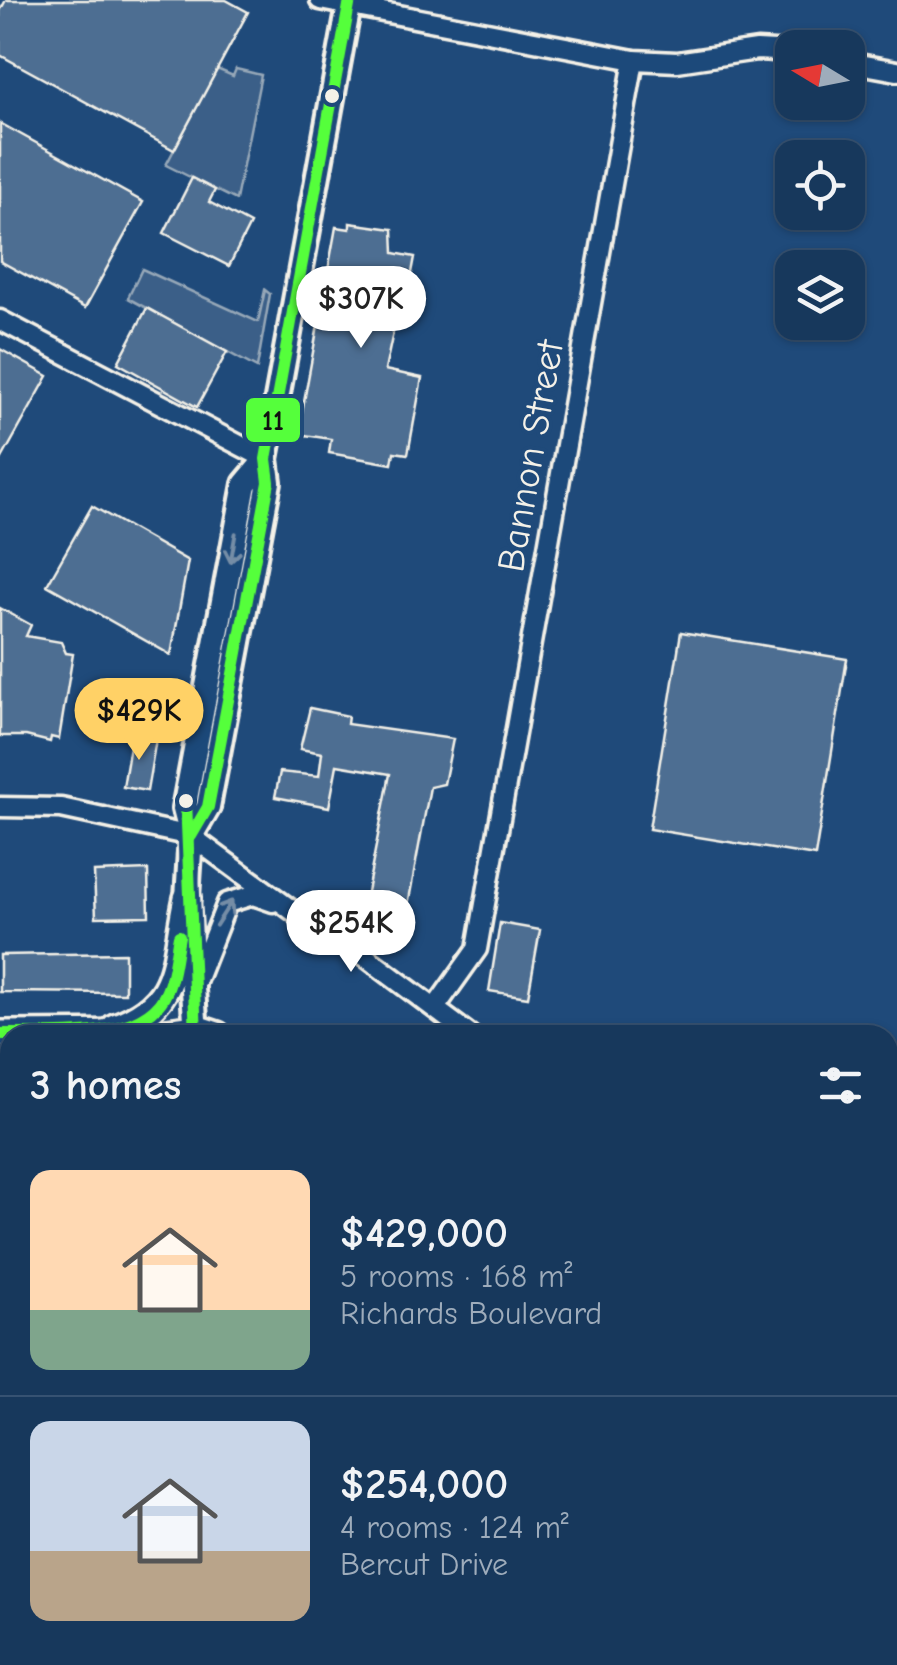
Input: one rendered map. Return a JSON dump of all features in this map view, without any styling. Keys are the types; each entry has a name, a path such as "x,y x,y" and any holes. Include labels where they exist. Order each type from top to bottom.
{"highway":[{"path":"122,1025 159,1005 167,992 187,898"}],"main road":[{"path":"202,1025 194,987 187,898 190,836 184,809 245,484 266,459 350,3"}],"street":[{"path":"320,0 634,60 714,58 757,50 775,51"},
{"name":"Bannon Street","path":"435,1008 477,949 634,60"},
{"path":"865,65 897,71"},
{"path":"0,320 266,459"},
{"path":"0,807 61,808 190,836 292,910 347,943 457,1025"},
{"path":"194,987 220,914 232,900 253,895 292,910"}],"shaded area":[{"path":"217,69 233,76 236,69 261,75 236,200 166,165"},
{"path":"142,269 258,322 265,290 270,294 257,368 128,298"}],"building":[{"path":"6,0 226,0 248,12 174,150 0,55 0,11"},
{"path":"0,123 143,202 85,308 0,261"},
{"path":"192,178 215,190 209,202 250,224 229,266 164,233"},
{"path":"350,223 393,229 394,253 415,257 404,315 397,314 385,370 422,378 408,454 394,452 392,464 329,453 331,439 298,434 336,227 350,229"},
{"path":"147,308 227,352 197,407 118,363"},
{"path":"0,349 48,376 0,462"},
{"path":"92,506 188,561 171,655 47,585"},
{"path":"0,608 31,625 26,636 61,642 66,653 73,654 59,739 51,737 50,742 26,736 0,736"},
{"path":"681,632 847,659 815,856 649,829"},
{"path":"102,695 126,699 134,711 107,731 98,718"},
{"path":"310,708 348,716 347,724 453,739 444,784 430,787 408,905 366,897 390,774 337,765 329,807 275,797 280,772 319,776 322,753 300,749"},
{"path":"132,734 156,739 147,791 123,787"},
{"path":"148,870 149,916 96,917 94,872"},
{"path":"500,923 540,930 528,997 489,991"},
{"path":"125,953 125,993 0,992 0,955"}],"transit line":[{"name":"11","path":"191,836 208,807 269,482 266,459 350,0"},
{"name":"11","path":"186,801 196,1025"},
{"name":"11","path":"125,1025 151,1012 164,997 179,936"}]}
